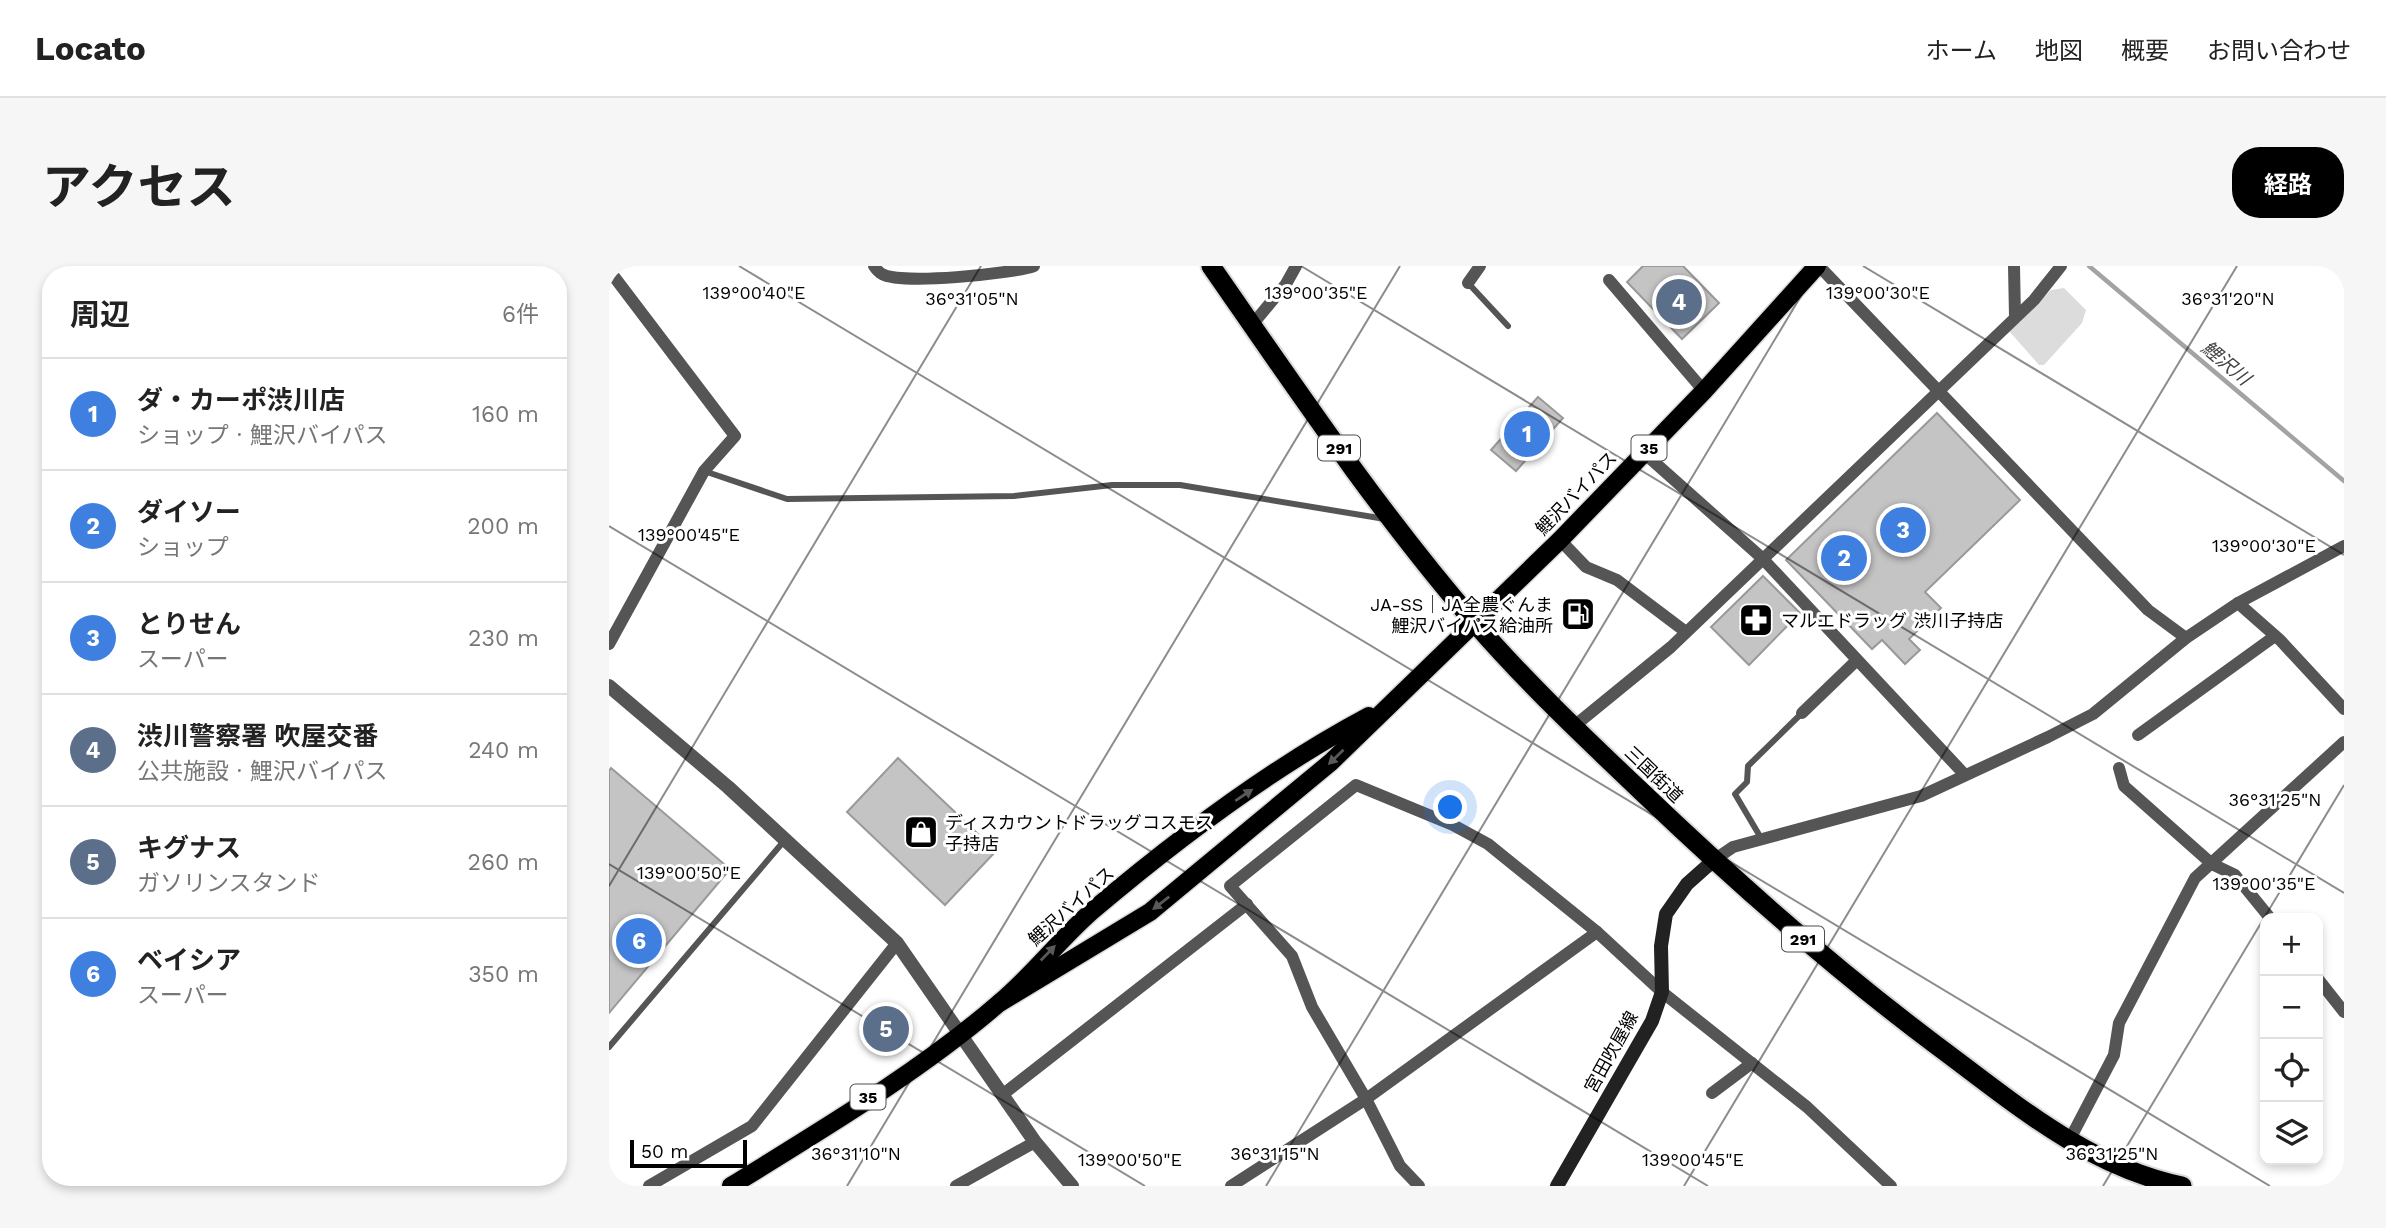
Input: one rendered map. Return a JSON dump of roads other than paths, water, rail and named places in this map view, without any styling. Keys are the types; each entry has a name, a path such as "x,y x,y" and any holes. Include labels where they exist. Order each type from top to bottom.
{"highway":[{"name":"三国街道","path":"1211,266 1390,519 1475,623 1573,727 1714,860 1819,953 1887,1007 2069,1141 2126,1170 2182,1186"}],"main road":[{"name":"鯉沢バイパス","path":"1001,1002 1084,954 1158,906 1331,762 1560,540 1704,391 1818,266"},
{"name":"鯉沢バイパス","path":"731,1186 962,1034 1001,1002 1093,911 1208,821 1328,738 1384,709"},
{"name":"宮田吹屋線","path":"1557,1186 1652,1021 1662,992 1661,946 1666,914 1687,884 1714,860"}],"street":[{"path":"874,266 881,274 898,278 984,275 1034,266"},
{"path":"1252,325 1286,284 1296,266"},
{"path":"1468,283 1480,266"},
{"path":"1818,266 2148,610 2186,638"},
{"path":"2014,266 2015,317"},
{"path":"1573,727 1686,632 2015,317 2061,266"},
{"path":"609,270 735,436 704,471 609,644"},
{"path":"1609,280 1704,391"},
{"path":"1644,453 1762,558 1965,775"},
{"path":"1560,540 1586,567 1618,580 1686,632"},
{"path":"1714,860 1733,847 1921,796 2093,715 2186,638 2238,603 2344,547"},
{"path":"2238,603 2275,636 2344,709"},
{"path":"2138,735 2275,636"},
{"path":"1802,713 1857,660"},
{"path":"609,686 786,839 897,943 1035,1142 1072,1186"},
{"path":"2069,1141 2115,1055 2119,1023 2143,972 2195,878 2344,742"},
{"path":"2119,768 2124,786 2212,864 2235,875 2266,913"},
{"path":"1419,1186 1400,1166 1366,1099 1312,1007 1292,957 1230,886 1356,785 1453,825 1488,844 1597,932 1662,992 1807,1107 1891,1186"},
{"path":"1002,1095 1247,904"},
{"path":"1231,1186 1366,1099 1597,932"},
{"path":"649,1186 752,1126 897,943"},
{"path":"2323,985 2344,1012"},
{"path":"1712,1093 1752,1063"},
{"path":"956,1186 1035,1142"}],"lane":[{"path":"1468,283 1508,326"},
{"path":"704,471 787,499 1014,496 1112,485 1180,485 1390,519"},
{"path":"1762,841 1735,794 1747,782 1748,766 1802,713"},
{"path":"609,1047 786,839"}],"waterway":[{"name":"鯉沢川","path":"2089,266 2344,481"}],"place":[{"name":"渋川警察署 吹屋交番","path":"1679,302"},
{"name":"ダ・カーポ渋川店","path":"1527,434"},
{"name":"とりせん","path":"1903,530"},
{"name":"ダイソー","path":"1844,558"},
{"name":"JA-SS｜JA全農ぐんま 鯉沢バイパス給油所","path":"1578,614"},
{"name":"マルエドラッグ 渋川子持店","path":"1756,620"},
{"name":"ディスカウントドラッグコスモス 子持店","path":"921,832"},
{"name":"ベイシア","path":"639,941"},
{"name":"キグナス","path":"886,1029"}]}
